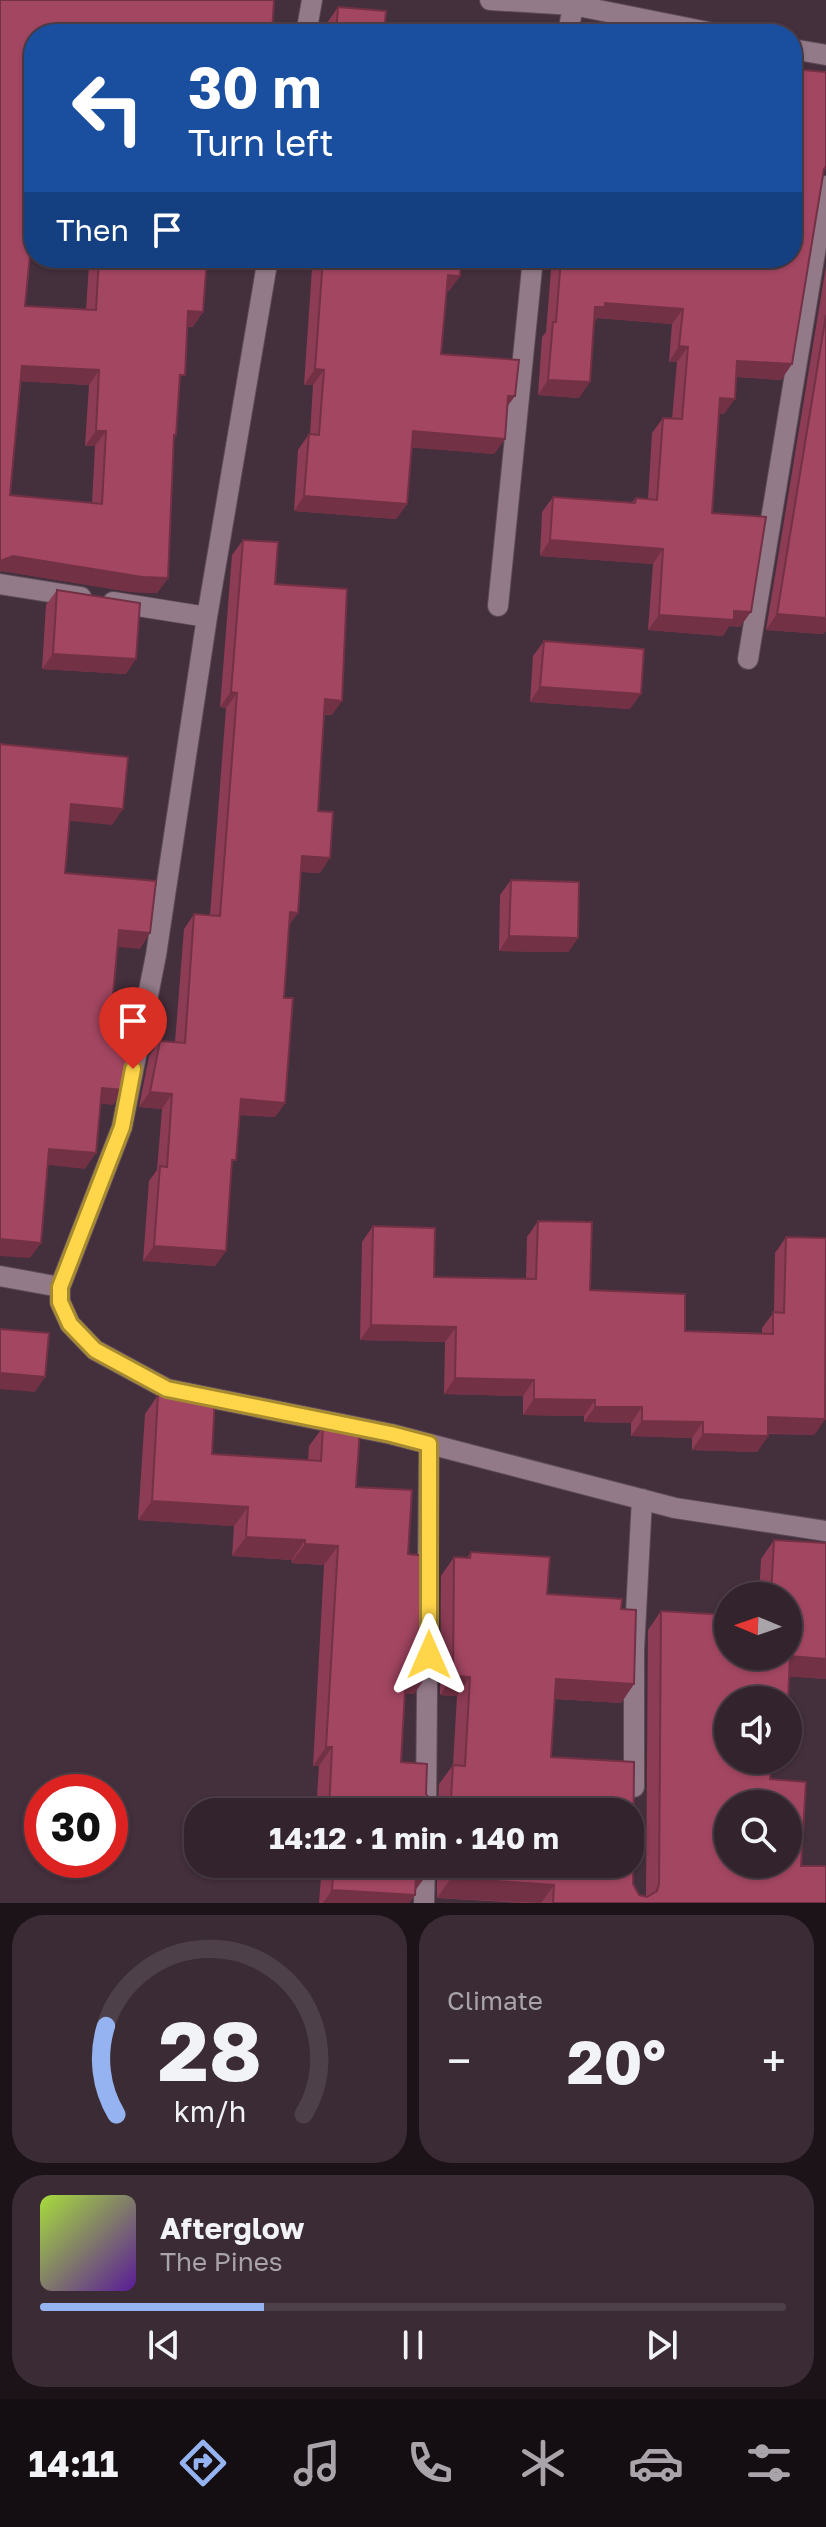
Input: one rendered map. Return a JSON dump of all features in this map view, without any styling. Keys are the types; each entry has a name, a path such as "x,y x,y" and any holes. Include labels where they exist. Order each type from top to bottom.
{"street":[{"path":"308,24 312,0"},
{"path":"490,0 631,8 685,24"},
{"path":"570,24 573,5"},
{"path":"802,51 826,55"},
{"path":"748,659 826,186"},
{"path":"266,268 207,617 156,955 122,1127 60,1287 60,1302 70,1324 95,1350 167,1389 391,1434 675,1508 826,1531"},
{"path":"498,606 532,268"},
{"path":"0,584 207,617"},
{"path":"0,1276 60,1287"},
{"path":"426,1798 429,1444"},
{"path":"634,1798 634,1650 642,1499"},
{"path":"424,1903 425,1878"}],"building":[{"path":"0,0 274,0 273,24 24,24 24,268 29,268 25,306 96,310 98,268 206,268 203,312 188,311 185,375 180,375 174,435 168,578 142,577 13,556 0,561","holes":["22,366 99,370 96,431 106,431 102,504 10,495"]},
{"path":"338,7 386,11 385,24 337,24"},
{"path":"802,70 826,72 826,166 792,364 737,361 735,399 720,398 712,513 766,517 751,612 734,611 734,620 659,615 663,549 550,540 553,497 635,503 636,498 657,500 663,418 682,419 688,347 679,346 683,309 605,303 605,307 595,307 590,382 548,380 553,322 556,322 560,268 802,268"},
{"path":"322,268 460,268 460,276 448,275 441,354 519,360 515,396 508,396 505,439 413,431 407,504 304,496 309,434 319,435 324,370 315,369"},
{"path":"826,315 826,618 777,614"},
{"path":"243,540 278,542 275,584 347,589 342,701 325,699 318,811 333,812 330,858 302,856 298,913 290,912 284,998 293,998 285,1103 241,1099 236,1160 232,1160 226,1251 154,1246 160,1166 167,1167 172,1094 150,1092 160,1041 185,1043 194,914 220,916 237,693 231,692"},
{"path":"57,590 140,603 136,659 53,654"},
{"path":"544,641 644,649 641,694 540,687"},
{"path":"0,744 128,757 123,809 71,804 65,873 156,881 150,933 119,930 109,1037 134,1039 124,1090 102,1088 96,1153 49,1149 41,1243 0,1239"},
{"path":"511,880 579,882 578,938 509,936"},
{"path":"538,1221 592,1222 590,1290 685,1294 685,1331 773,1334 773,1312 784,1313 786,1237 826,1238 825,1419 768,1417 768,1436 703,1434 703,1422 642,1421 642,1407 595,1407 595,1400 534,1399 534,1380 455,1378 456,1327 371,1325 373,1226 435,1228 434,1277 536,1279"},
{"path":"0,1329 49,1333 45,1377 0,1373"},
{"path":"158,1395 215,1398 212,1454 321,1461 323,1427 360,1429 356,1487 412,1490 408,1554 428,1556 427,1675 406,1673 401,1762 427,1764 426,1794 429,1798 330,1798 332,1747 326,1747 338,1546 305,1544 305,1540 246,1537 248,1507 152,1501"},
{"path":"774,1540 826,1543 826,1659 802,1657 802,1582 772,1582"},
{"path":"471,1552 550,1557 547,1594 622,1599 621,1609 636,1610 634,1684 556,1679 551,1757 634,1762 634,1798 451,1798 453,1765 465,1766 470,1677 453,1676 454,1557 470,1558"},
{"path":"661,1611 714,1614 714,1670 789,1670 789,1686 714,1686 714,1774 770,1774 770,1779 806,1782 802,1849 802,1790 714,1790 714,1878 802,1878 802,1866 826,1866 826,1903 553,1903 554,1885 451,1878 633,1878 639,1895 647,1897 657,1891"},
{"path":"333,1878 416,1878 415,1895 332,1890"}],"route":[{"path":"133,1069 122,1127 60,1287 60,1302 70,1324 95,1350 167,1389 429,1444 429,1655"}]}
